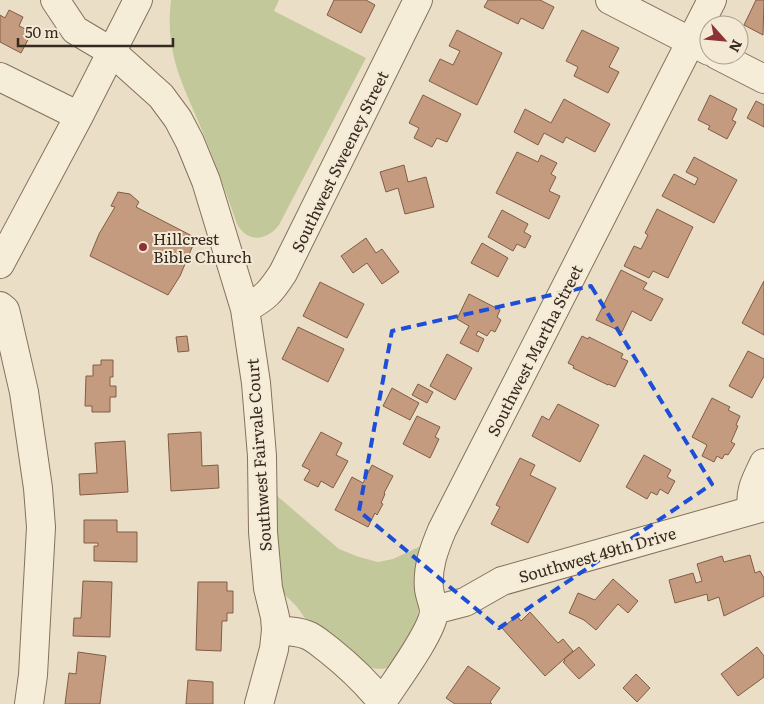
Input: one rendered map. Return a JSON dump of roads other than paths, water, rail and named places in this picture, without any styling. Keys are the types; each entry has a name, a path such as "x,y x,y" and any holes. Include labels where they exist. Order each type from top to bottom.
{"street":[{"name":"Southwest Fairvale Court","path":"55,0 75,30 112,52 161,96 178,118 206,181 245,309 257,392 262,456 263,532 268,588 276,630 274,649 259,704"},
{"path":"0,264 138,0"},
{"name":"Southwest Sweeney Street","path":"245,309 263,299 283,273 418,0"},
{"path":"610,0 699,45"},
{"name":"Southwest Martha Street","path":"708,15 712,0"},
{"name":"Southwest Martha Street","path":"434,610 429,590 428,575 442,530 699,48"},
{"path":"737,65 764,79"},
{"path":"0,77 79,116"},
{"path":"0,306 5,310 24,392 38,488 40,528 37,604 33,675 29,704"},
{"path":"758,509 750,499 752,489 764,463"},
{"name":"Southwest 49th Drive","path":"434,610 465,602 502,581 758,509"},
{"path":"276,630 298,632 308,635 319,642 351,667 366,682 382,703 430,626 434,610"}],"place":[{"name":"Hillcrest Bible Church","path":"143,247"}]}
